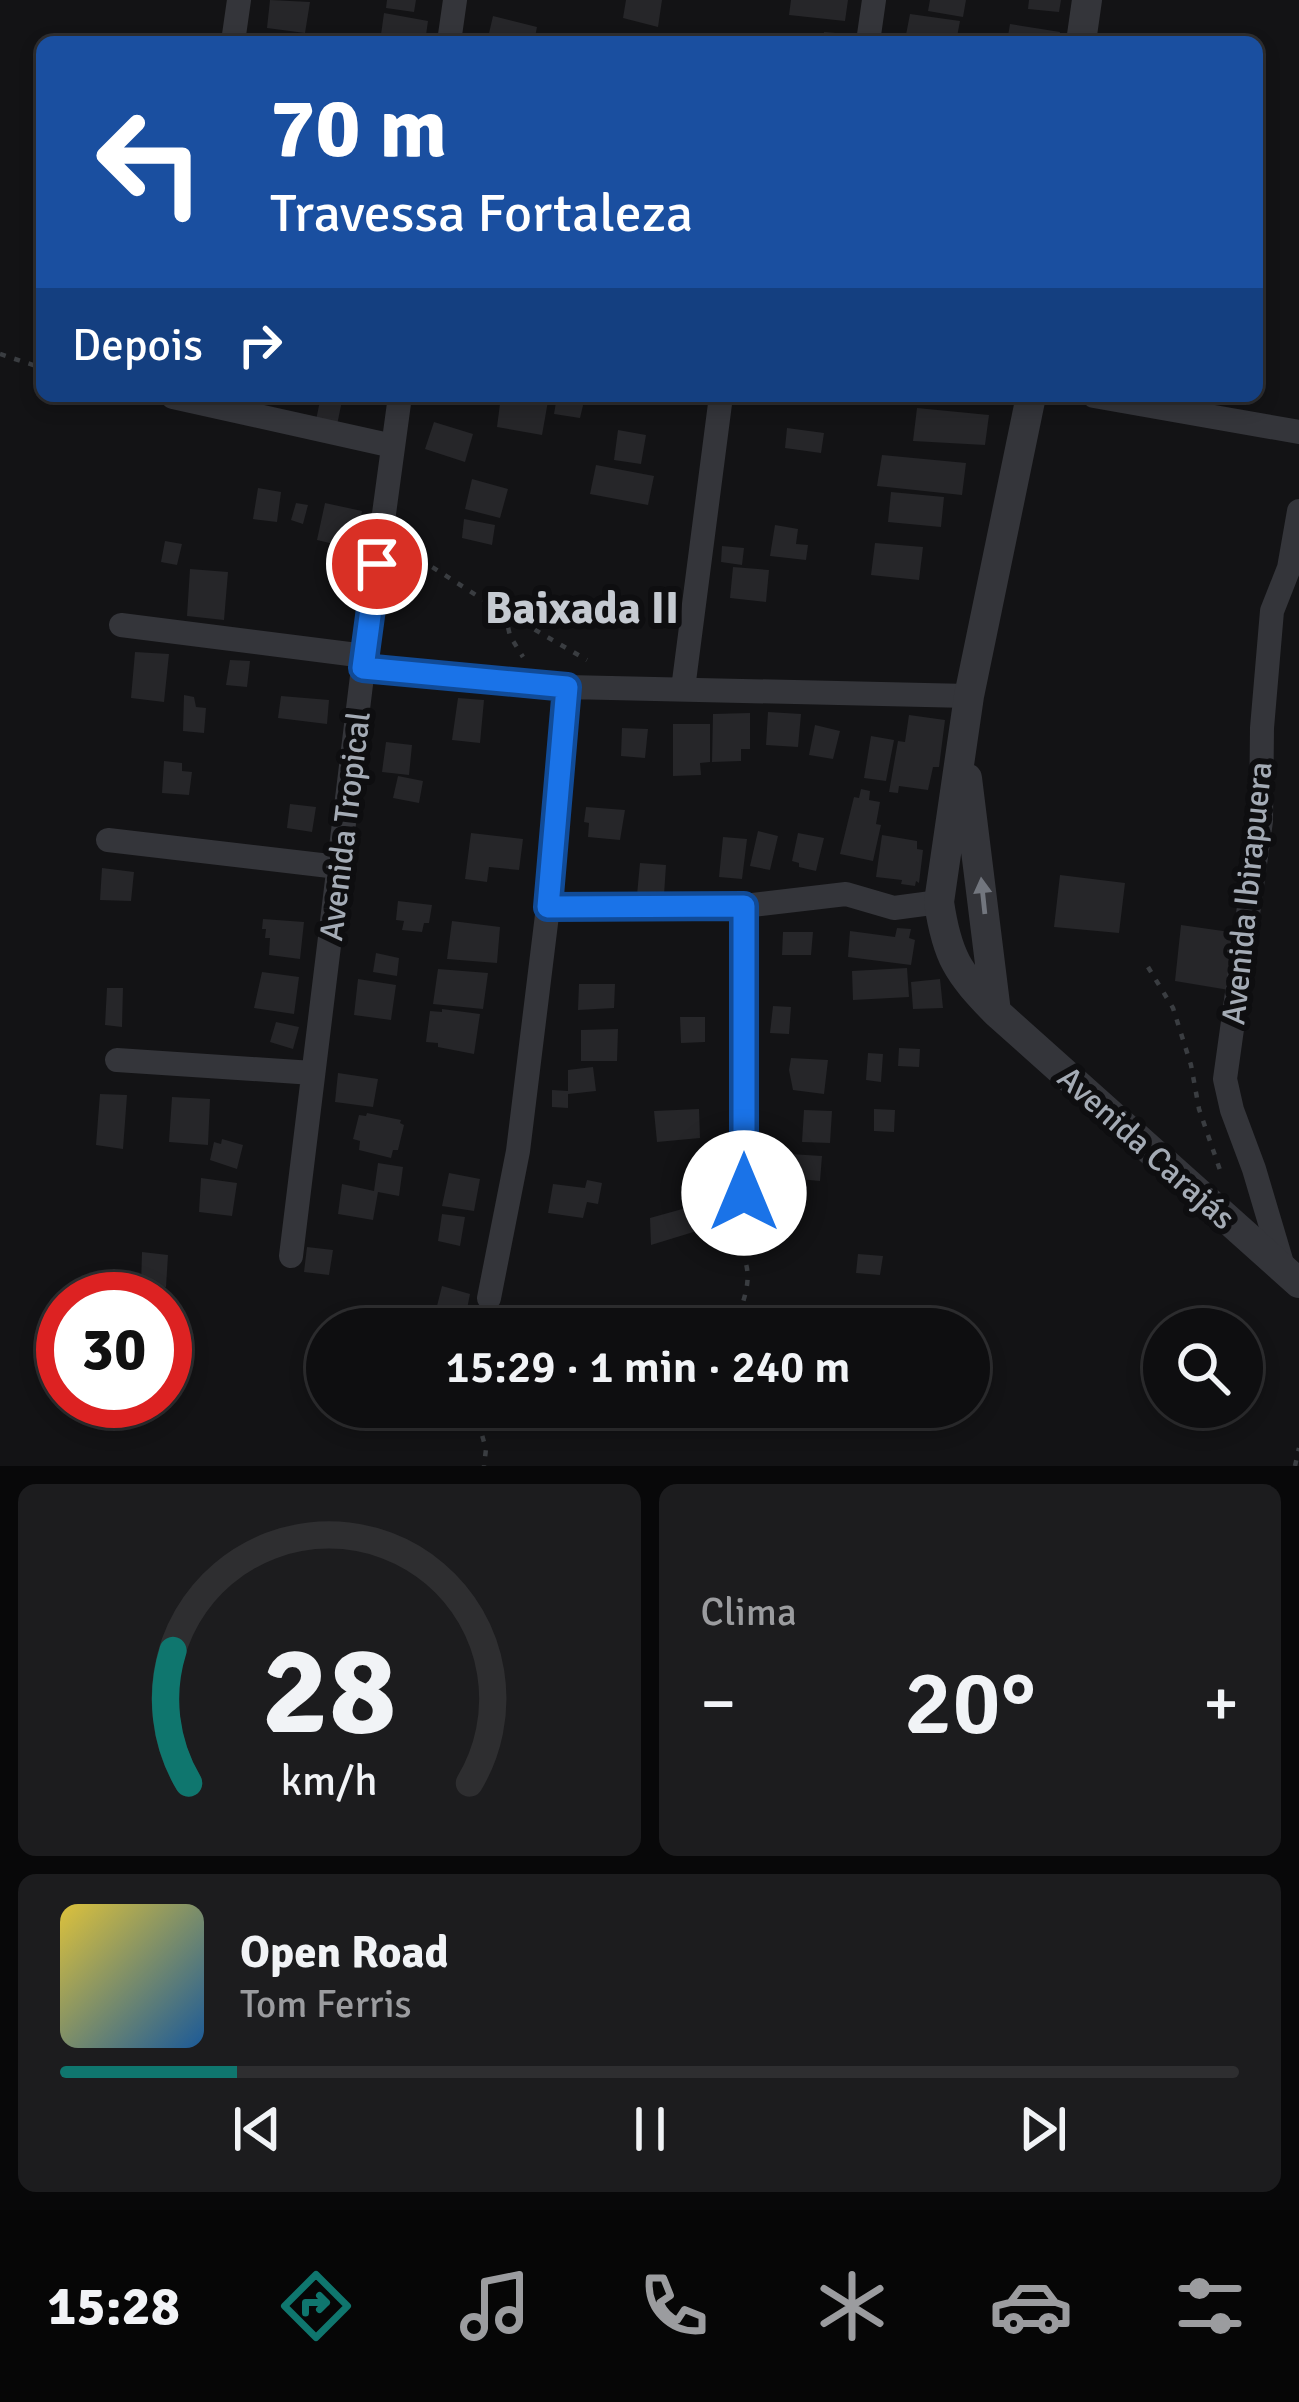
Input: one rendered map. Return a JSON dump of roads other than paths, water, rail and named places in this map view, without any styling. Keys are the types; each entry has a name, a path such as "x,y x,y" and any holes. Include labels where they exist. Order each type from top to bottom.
{"street":[{"path":"233,36 239,0"},
{"path":"449,36 454,0"},
{"path":"869,36 874,0"},
{"path":"1082,36 1087,0"},
{"path":"190,402 394,446"},
{"name":"Avenida Tropical","path":"291,1256 399,402"},
{"path":"683,689 720,402"},
{"name":"Avenida Carajás","path":"1030,402 969,696 939,902 944,935 953,961 996,1012 1292,1276"},
{"path":"1128,402 1299,432"},
{"name":"Avenida Ibirapuera","path":"1292,1276 1225,1079 1261,821 1262,728 1272,611 1289,568 1299,511"},
{"path":"122,625 567,687 969,696"},
{"path":"489,1298 518,1151 548,907 567,687"},
{"name":"Avenida Carajás","path":"962,742 996,1012"},
{"path":"108,840 338,867"},
{"path":"548,907 744,906 846,894 894,908 939,902"},
{"path":"744,906 744,1241"},
{"path":"116,1060 314,1073"}],"district":[{"name":"Baixada II","path":"582,607"}]}
